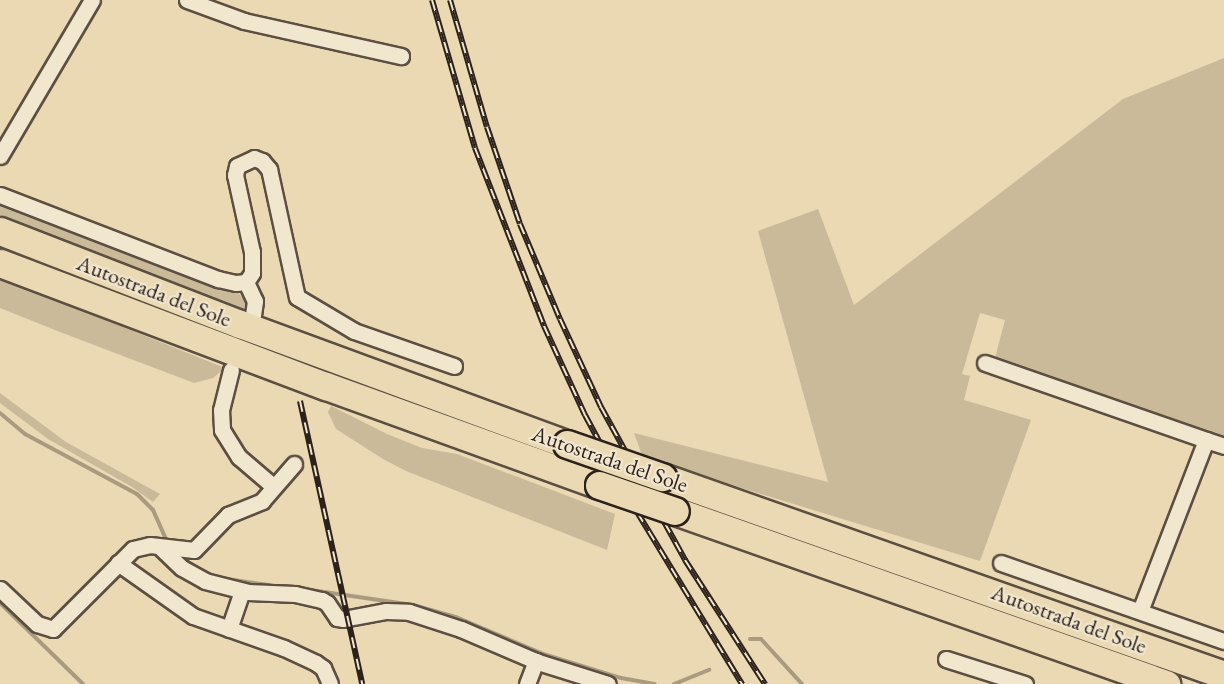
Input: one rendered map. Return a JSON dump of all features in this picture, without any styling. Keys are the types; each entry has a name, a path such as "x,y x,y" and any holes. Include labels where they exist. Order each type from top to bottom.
{"highway":[{"name":"Autostrada del Sole","path":"0,231 251,328 567,444 1224,675"},
{"name":"Autostrada del Sole","path":"0,263 326,386 599,485 1166,684"}],"street":[{"path":"0,156 92,0"},
{"path":"187,0 244,21 400,56"},
{"path":"246,282 252,273 252,252 235,175 237,166 254,158 262,161 269,169 297,297 354,331 454,366"},
{"path":"0,195 218,279 236,283 246,282"},
{"path":"246,282 255,301 253,315"},
{"path":"985,363 1224,446"},
{"path":"231,370 221,410 222,430 239,457 273,486"},
{"path":"1140,611 1206,440"},
{"path":"0,589 37,624 53,628 133,549 150,545 194,550 228,515 262,501 294,464"},
{"path":"166,548 182,568 205,581 242,591 295,594 322,600 327,603 337,618 344,619 386,610 409,612 461,629 536,661 608,684"},
{"path":"118,563 184,611 284,648 316,663 323,668 330,684"},
{"path":"1001,563 1224,641"},
{"path":"229,629 242,591"},
{"path":"946,659 1025,684"},
{"path":"527,684 536,661"}],"shaded area":[{"path":"1224,58 1224,441 995,358 1005,320 980,313 962,374 970,376 964,400 1031,420 980,561 643,458 634,433 828,482 758,231 818,209 854,305 1123,99"},
{"path":"0,201 236,290 246,302 248,313 0,224"},
{"path":"0,279 225,368 213,378 194,383 60,332 0,308"},
{"path":"0,393 66,442 160,494 153,502 132,487 48,439 0,403"},
{"path":"331,406 387,434 422,448 457,454 615,514 607,550 406,471 383,459 336,429 328,412"}],"waterway":[{"path":"0,413 25,434 137,494 153,510 168,543"},
{"path":"181,557 197,568"},
{"path":"220,578 275,586"},
{"path":"304,589 413,605 456,617 543,654 621,678 654,684"},
{"path":"0,603 83,684"},
{"path":"750,639 761,639 802,684"},
{"path":"674,684 709,670"}],"railway":[{"path":"432,0 475,148 544,326 585,415 637,512 742,684"},
{"path":"450,0 487,127 520,224 560,319 601,407 685,560 765,684"},
{"path":"300,401 362,684"}]}
